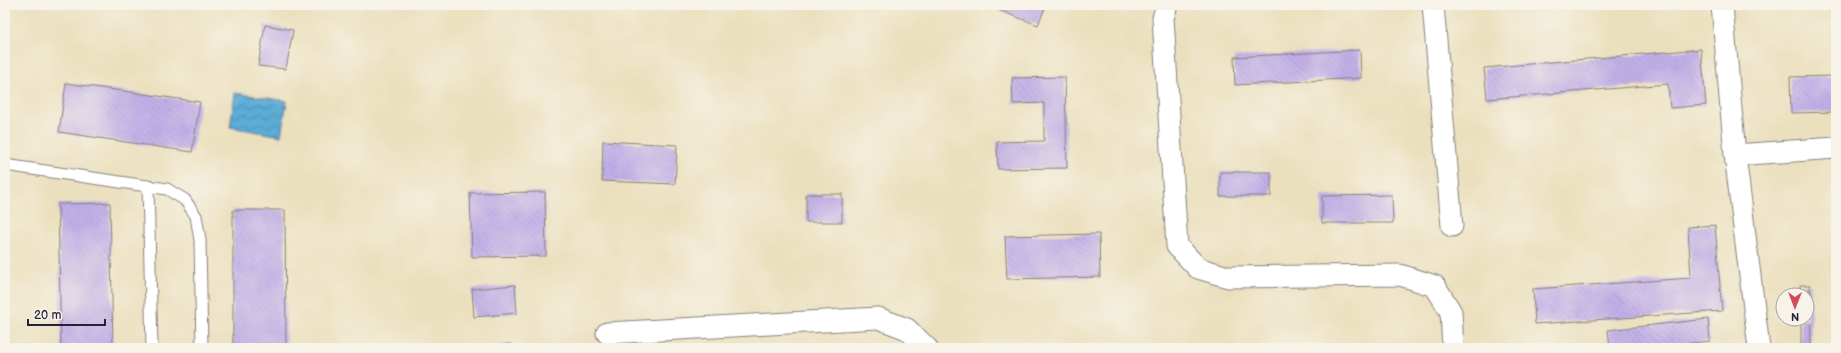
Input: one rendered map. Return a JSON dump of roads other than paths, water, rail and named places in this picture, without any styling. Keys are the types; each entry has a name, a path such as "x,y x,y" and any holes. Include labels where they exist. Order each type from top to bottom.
{"street":[{"path":"1167,5 1163,18 1177,246 1198,268 1228,277 1400,275 1435,286 1451,312 1453,348"},
{"path":"1433,5 1452,226"},
{"path":"1722,5 1735,155 1759,348"},
{"path":"1735,155 1836,148"},
{"path":"607,333 878,318 907,329 927,348"}],"lane":[{"path":"5,165 167,189 185,200 196,216 200,240 202,348"},
{"path":"148,186 152,348"}],"water":[{"path":"235,93 287,101 281,136 230,127"}]}
